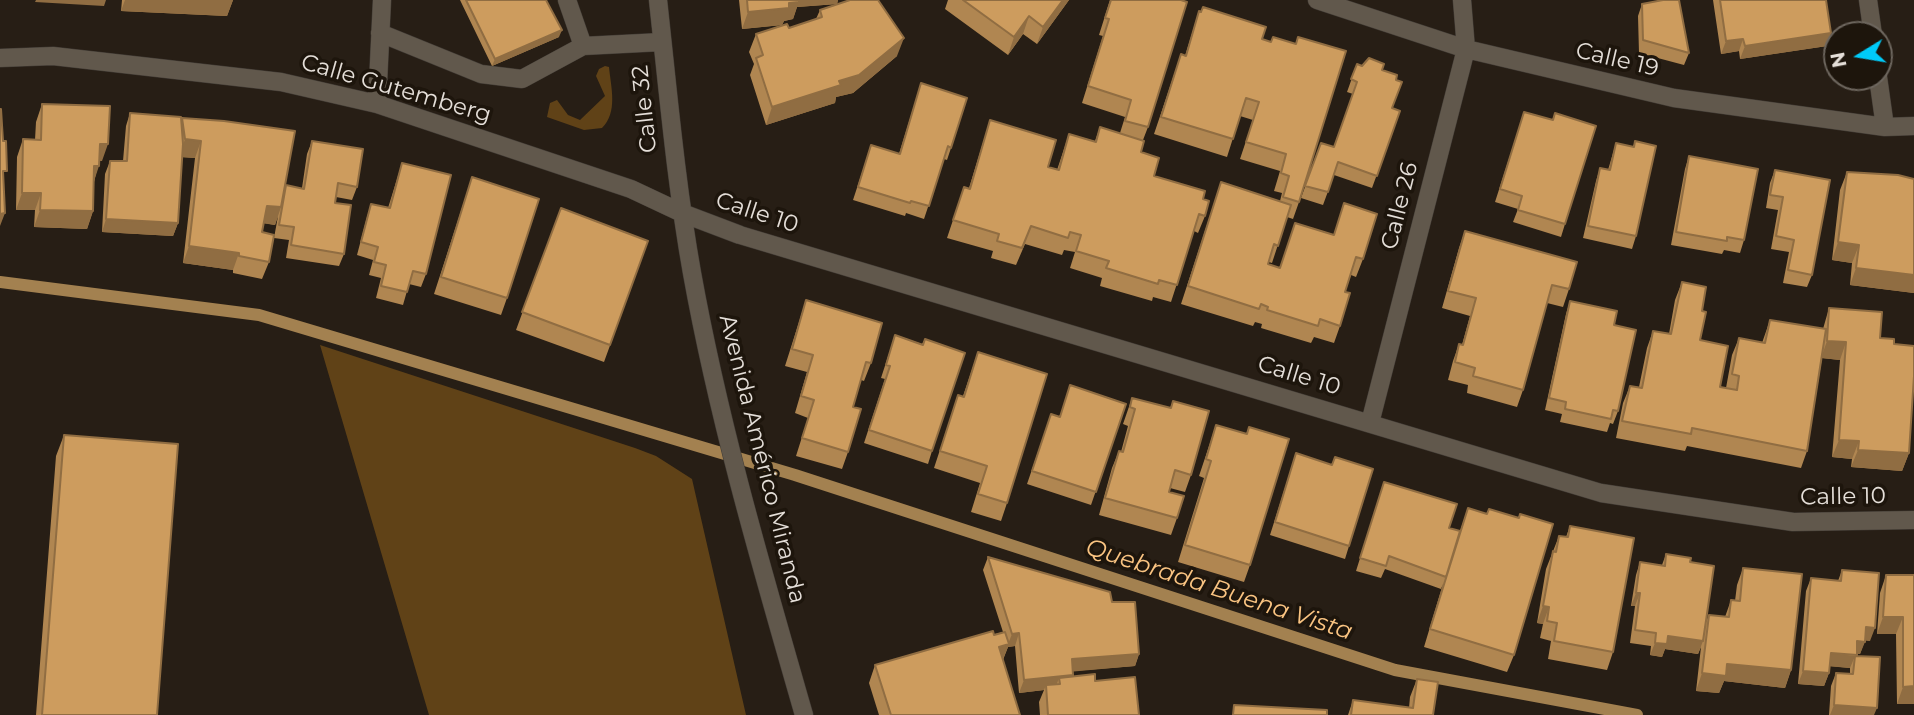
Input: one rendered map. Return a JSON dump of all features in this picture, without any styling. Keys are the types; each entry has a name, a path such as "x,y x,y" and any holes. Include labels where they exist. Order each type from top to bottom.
{"street":[{"path":"377,104 382,0"},
{"path":"567,0 583,46"},
{"name":"Calle 32","path":"658,0 682,213"},
{"name":"Calle 19","path":"1317,0 1466,49 1674,98 1885,127 1914,126"},
{"name":"Calle 26","path":"1370,423 1466,49 1462,0"},
{"path":"1868,0 1871,21"},
{"path":"380,33 481,74 522,79 583,46 662,41"},
{"name":"Calle Gutemberg","path":"0,58 53,57 281,82 377,104 631,189 682,213"},
{"path":"1880,91 1885,127"},
{"name":"Avenida Américo Miranda","path":"682,213 692,275 741,496 804,715"},
{"name":"Calle 10","path":"682,213 740,235 1601,493 1793,522 1914,520"}],"shaded area":[{"path":"609,67 612,107 602,128 584,130 547,117 550,103 557,100 568,115 580,120 605,96 596,76 599,69"},
{"path":"320,345 635,448 656,456 692,479 746,715 429,715"}],"building":[{"path":"466,0 546,0 562,30 495,59"},
{"path":"747,0 799,2 789,3 789,8 748,12"},
{"path":"850,0 878,0 904,38 859,75 839,81 841,85 772,107 756,58 763,55 756,34 787,24 789,28 822,17 820,10"},
{"path":"963,0 1063,0 1043,27 1029,16 1014,37"},
{"path":"1111,0 1187,2 1148,127 1125,121 1131,100 1088,86 1109,19 1105,18"},
{"path":"1679,0 1689,53 1643,40 1642,4"},
{"path":"1720,0 1826,0 1829,21 1823,21 1823,34 1745,46 1743,39 1726,41"},
{"path":"1203,7 1266,27 1262,39 1271,42 1273,37 1296,44 1298,37 1346,51 1299,202 1283,197 1289,176 1281,173 1286,154 1246,142 1259,102 1246,98 1233,139 1161,117 1181,54 1186,56 1199,11 1201,12"},
{"path":"1369,58 1384,64 1382,70 1397,75 1396,80 1402,82 1392,108 1400,111 1377,176 1338,162 1328,192 1305,186 1321,143 1334,147 1357,82 1351,79 1357,64 1362,66"},
{"path":"921,83 967,98 929,206 858,187 871,145 900,154"},
{"path":"42,104 110,106 108,144 100,144 99,166 94,166 93,211 40,210 41,193 22,193 23,139 41,140"},
{"path":"0,109 3,141 6,141 7,171 3,171 5,213 0,214"},
{"path":"1524,112 1553,120 1555,113 1596,126 1565,224 1518,210 1522,196 1500,189"},
{"path":"130,113 181,117 183,144 178,223 106,219 110,161 127,161"},
{"path":"182,118 295,131 281,207 267,206 262,232 274,235 269,262 239,256 239,253 189,246 201,141 185,139"},
{"path":"990,120 1056,140 1048,167 1059,170 1069,134 1096,142 1100,127 1144,141 1141,152 1159,158 1154,176 1205,191 1203,199 1209,201 1205,216 1199,214 1177,285 1159,280 1158,284 1106,268 1109,261 1076,251 1081,235 1070,232 1068,238 1031,226 1022,248 997,241 999,234 953,220 964,187 970,189"},
{"path":"312,141 363,149 357,187 338,183 335,203 351,205 344,254 291,245 294,227 279,225 286,185 304,189"},
{"path":"1635,141 1656,146 1636,236 1588,226 1600,168 1610,170 1616,143 1634,147"},
{"path":"1689,156 1758,169 1744,240 1727,237 1727,241 1676,232"},
{"path":"402,163 451,175 426,274 413,271 407,292 381,286 386,265 374,262 378,247 361,242 371,204 390,208"},
{"path":"1775,170 1830,180 1812,275 1788,270 1794,240 1776,236 1783,197 1770,195"},
{"path":"1847,172 1898,175 1914,179 1914,275 1856,268 1859,245 1838,242"},
{"path":"472,177 539,199 507,298 441,277"},
{"path":"1221,182 1291,205 1278,246 1274,244 1268,264 1280,268 1295,223 1334,235 1344,203 1377,214 1363,259 1356,257 1345,292 1350,293 1340,326 1320,319 1318,326 1267,310 1268,307 1261,304 1259,309 1188,286"},
{"path":"561,208 648,241 610,345 522,312"},
{"path":"1465,231 1577,262 1569,289 1552,285 1523,390 1473,376 1475,368 1455,362 1459,344 1463,345 1476,298 1448,291"},
{"path":"1682,282 1706,287 1702,311 1706,312 1700,340 1728,346 1720,387 1737,390 1739,376 1732,374 1739,338 1765,343 1770,320 1826,329 1807,451 1692,428 1691,434 1622,421 1630,386 1642,388 1653,331 1671,334"},
{"path":"806,300 882,323 871,363 866,362 853,407 861,409 848,452 802,438 814,400 801,396 813,355 792,349"},
{"path":"1570,301 1617,311 1614,325 1636,330 1618,411 1613,410 1611,419 1565,409 1566,402 1549,398"},
{"path":"1829,308 1882,312 1880,338 1894,339 1894,344 1914,346 1909,453 1858,450 1859,441 1839,440 1846,342 1827,341"},
{"path":"895,335 923,345 925,339 965,353 932,451 869,430 890,366 886,365"},
{"path":"978,352 1047,374 1007,503 978,494 987,466 940,451 958,395 964,397"},
{"path":"1070,385 1126,404 1096,492 1032,471 1051,414 1060,417"},
{"path":"1132,398 1171,408 1173,401 1209,411 1191,475 1175,470 1169,492 1184,496 1177,518 1105,498 1119,451 1123,452 1135,409 1130,407"},
{"path":"1216,425 1247,434 1249,427 1289,439 1250,565 1185,545 1211,461 1206,459"},
{"path":"64,435 178,444 157,715 42,715"},
{"path":"1296,453 1332,465 1335,457 1373,469 1349,546 1275,522"},
{"path":"1384,482 1457,504 1449,528 1460,531 1446,577 1389,556 1386,566 1360,558"},
{"path":"1468,508 1487,514 1489,509 1519,518 1520,514 1553,524 1514,655 1430,629"},
{"path":"1570,526 1634,538 1613,652 1554,641 1557,623 1547,621 1549,607 1543,606 1553,551 1556,552 1559,536 1568,537"},
{"path":"1666,554 1691,558 1690,562 1714,566 1703,641 1668,636 1667,644 1655,643 1656,633 1635,630 1640,593 1636,593 1640,562 1665,566"},
{"path":"988,557 1110,592 1112,602 1135,602 1139,654 1072,659 1073,675 1024,680 1019,633 1012,634"},
{"path":"1743,568 1802,574 1791,670 1727,664 1726,676 1702,673 1709,615 1729,617 1731,600 1740,601"},
{"path":"1842,570 1879,573 1875,628 1866,627 1865,642 1857,641 1857,655 1831,653 1829,673 1803,671 1811,578 1841,581"},
{"path":"1886,575 1914,575 1914,686 1903,687 1903,617 1883,617"},
{"path":"993,631 994,635 1005,632 1009,644 999,647 1020,715 891,715 875,665"},
{"path":"1855,656 1880,657 1877,708 1834,705 1836,673 1853,674"},
{"path":"1095,674 1095,681 1135,677 1139,715 1048,715 1046,685 1060,684 1059,678"},
{"path":"1417,679 1438,682 1433,715 1351,715 1353,700 1413,708"},
{"path":"1234,705 1327,710 1327,715 1233,715"}],"waterway":[{"name":"Quebrada Buena Vista","path":"0,282 259,315 795,475 1395,670 1637,715"}]}
